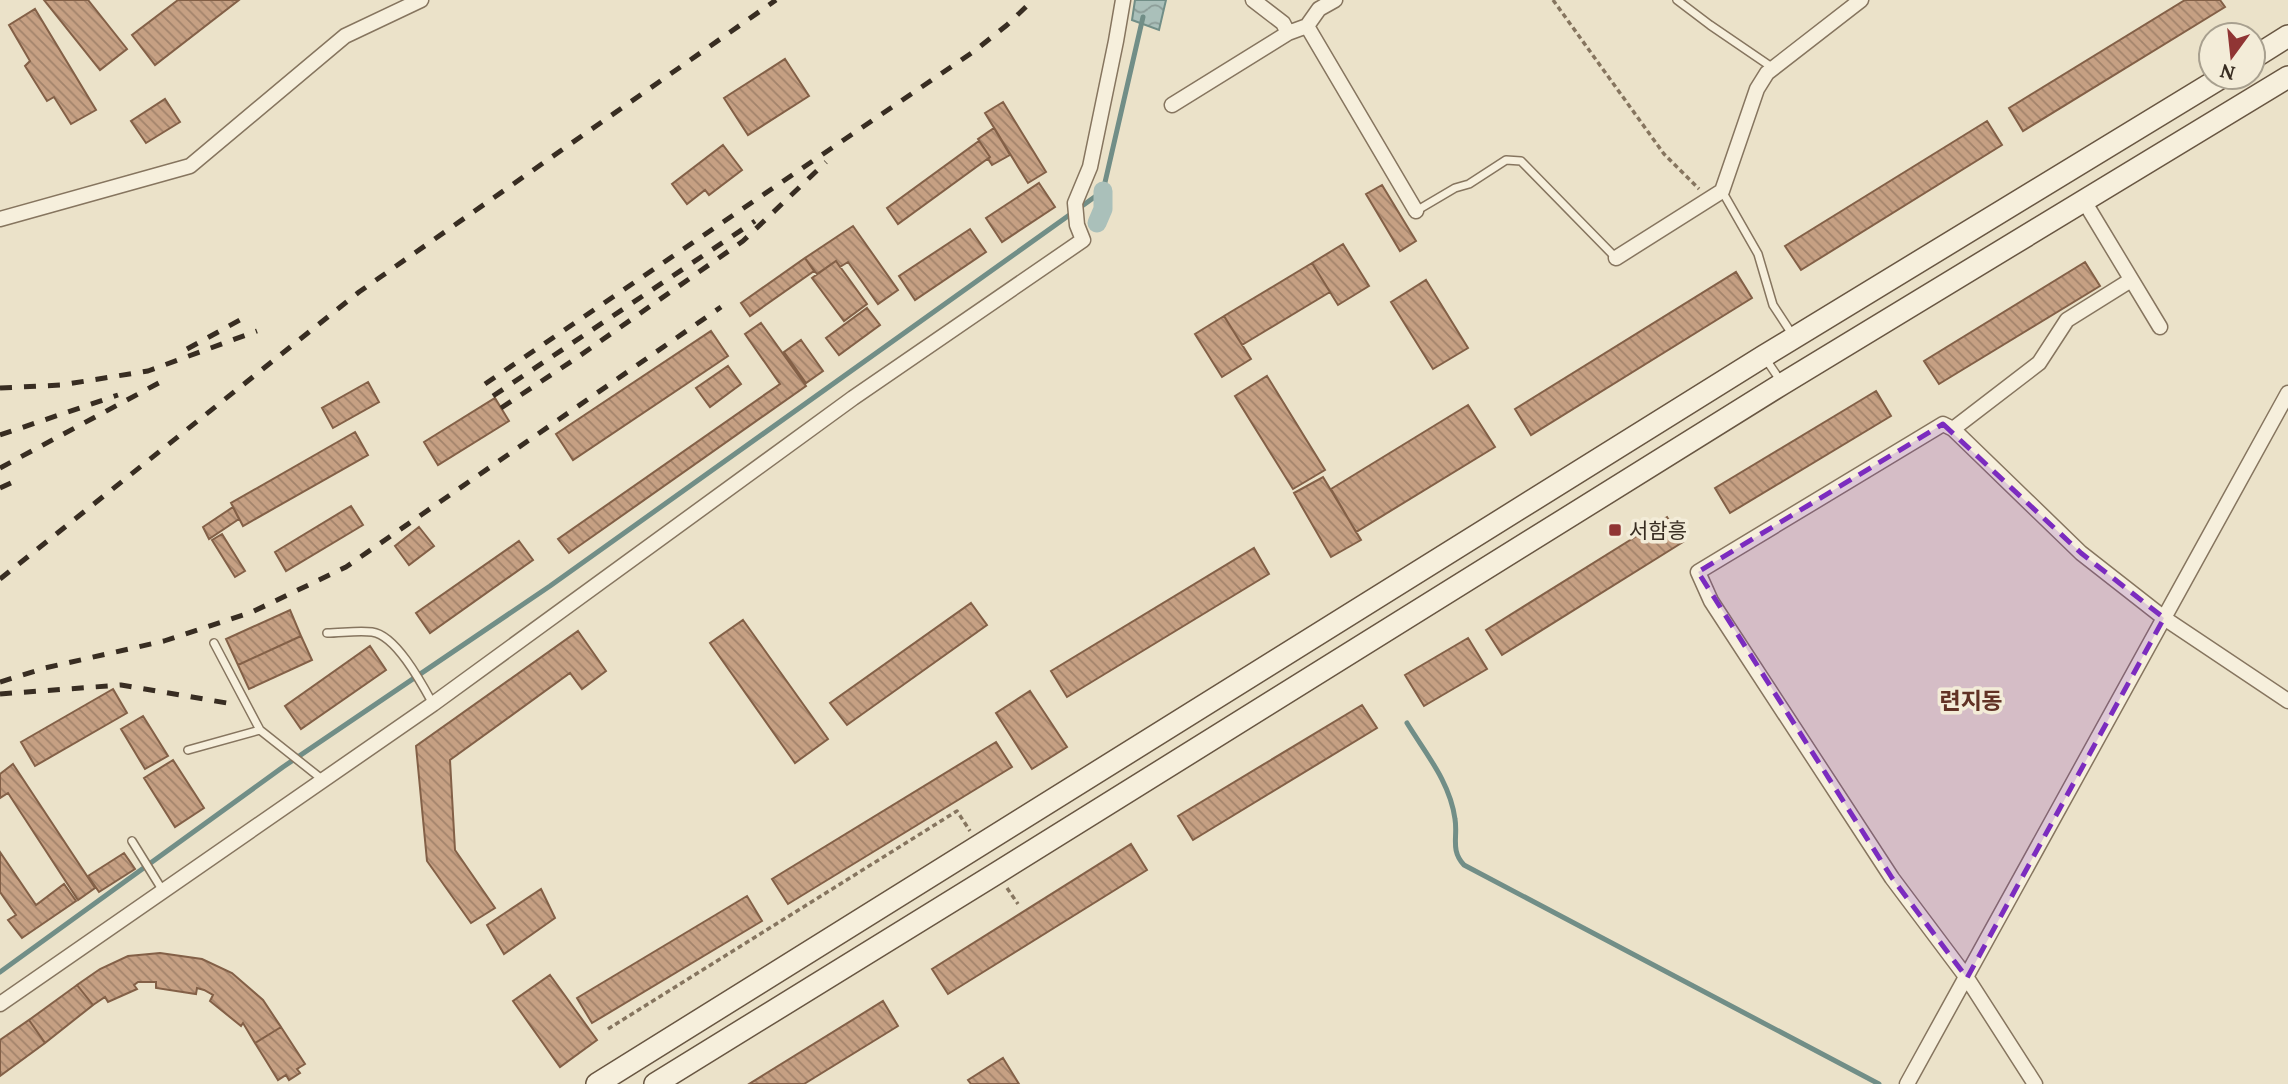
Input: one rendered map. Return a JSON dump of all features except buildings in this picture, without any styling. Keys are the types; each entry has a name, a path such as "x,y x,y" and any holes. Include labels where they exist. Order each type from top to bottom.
{"main road":[{"path":"2267,49 2288,36"},
{"path":"655,1084 1782,384 2288,77"},
{"path":"597,1084 1794,337 2199,91"}],"street":[{"path":"0,219 190,166 345,36 421,0"},
{"path":"0,1004 160,887 319,776 433,704 853,398 1083,240 1077,225 1075,202 1090,167 1123,0"},
{"path":"1253,0 1283,23 1288,33"},
{"path":"1172,105 1288,33 1307,26 1319,9 1335,0"},
{"path":"1616,258 1722,191 1757,89 1773,68 1861,0"},
{"path":"1307,26 1416,211"},
{"path":"2084,201 2160,327"},
{"path":"1953,429 2039,363 2067,320 2131,280"},
{"path":"1907,1084 2288,393"},
{"path":"2035,1084 1967,978 1892,878 1711,601 1698,572 1942,424 1953,429 2081,553 2164,618 2288,701"}],"lane":[{"path":"1677,0 1773,68"},
{"path":"1416,211 1455,188 1469,184 1506,160 1521,160 1616,258"},
{"path":"1722,191 1758,254 1773,305 1794,337"},
{"path":"1764,356 1782,384"},
{"path":"327,633 375,632 389,641 411,667 433,704"},
{"path":"214,642 260,730 319,776"},
{"path":"188,750 260,730"},
{"path":"132,841 160,887"}],"path":[{"path":"1553,0 1664,154 1709,199"},
{"path":"608,1029 957,811"}],"highlighted area":[{"path":"1943,424 2081,553 2164,618 1967,978 1892,878 1698,572"}],"water":[{"path":"1135,0 1166,0 1159,30 1132,20"}],"waterway":[{"path":"0,972 283,767 550,586 1103,191 1143,17"},
{"path":"1097,223 1103,209 1103,191"},
{"path":"1407,723 1448,793 1455,819 1457,854 1464,865 1879,1084"}],"railway":[{"path":"0,579 359,292 776,0"},
{"path":"485,384 973,52 1033,0"},
{"path":"501,408 743,241 826,162"},
{"path":"493,396 755,221"},
{"path":"0,682 45,668 164,641 252,612 346,567 721,307"},
{"path":"187,349 249,315"},
{"path":"0,388 61,385 148,371 257,331"},
{"path":"0,468 168,378"},
{"path":"0,435 118,395"},
{"path":"0,488 13,482"},
{"path":"0,694 121,685 227,703"}],"place":[{"name":"서함흥","path":"1615,530"}],"district":[{"name":"련지동","path":"1971,700"}]}
